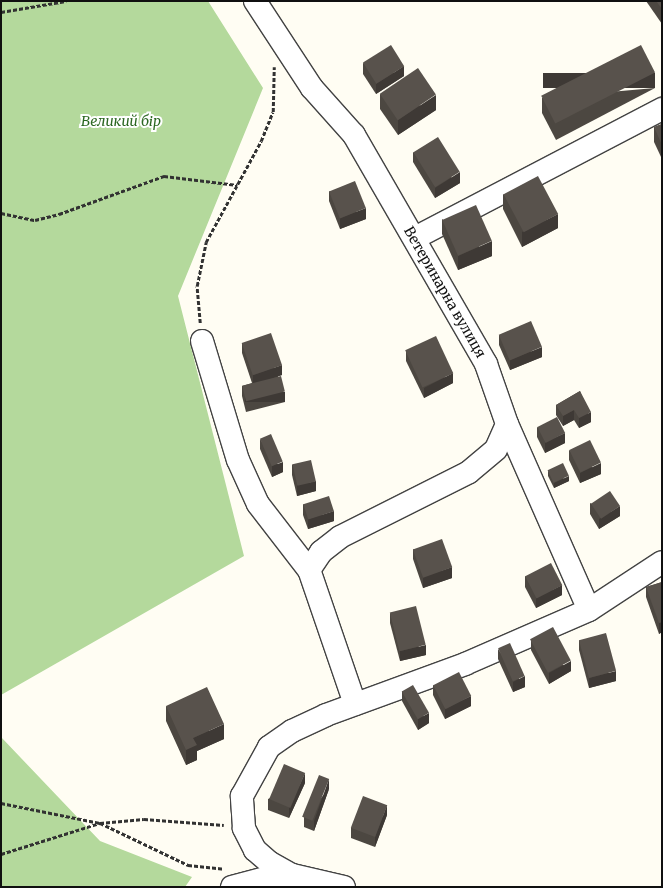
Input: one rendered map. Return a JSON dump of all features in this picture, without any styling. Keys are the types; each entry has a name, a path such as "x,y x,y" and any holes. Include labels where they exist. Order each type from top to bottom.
{"street":[{"name":"Ветеринарна вулиця","path":"255,1 312,88 354,135 415,238 486,364 507,424 589,610"},
{"path":"415,238 662,109"},
{"path":"202,341 238,460 258,504 309,570 355,704"},
{"path":"309,570 321,552 340,537 469,472 496,449 507,424"},
{"path":"288,881 255,850 244,828 242,796 269,747 292,731 355,704 465,664 589,610 662,562"},
{"path":"229,878 273,876 288,881 344,887"}],"path":[{"path":"1,12 66,1"},
{"path":"202,341 197,286 206,242 261,141 273,112 273,63"},
{"path":"1,213 35,220 59,214 164,176 238,185"},
{"path":"1,803 100,823 188,865 229,878"},
{"path":"1,854 100,823 160,820 244,828"}],"green space":[{"name":"Великий бір","path":"1,1 208,1 263,88 178,296 244,556 1,695"},
{"path":"1,737 100,841 192,877 185,887 1,887"}],"building":[{"path":"656,1 662,1 662,9"},
{"path":"391,45 404,66 376,84 363,62"},
{"path":"641,45 655,73 555,123 541,96"},
{"path":"418,68 436,95 398,120 380,94"},
{"path":"662,124 662,145 654,127"},
{"path":"438,137 460,172 435,187 413,152"},
{"path":"538,176 558,214 524,232 504,194"},
{"path":"355,181 366,208 340,218 329,191"},
{"path":"476,205 492,241 458,256 442,220"},
{"path":"531,321 542,347 510,360 499,335"},
{"path":"271,333 282,365 253,375 242,343"},
{"path":"436,336 453,373 423,388 405,350"},
{"path":"281,376 285,392 246,401 242,386"},
{"path":"580,391 591,412 579,418 574,410 563,416 556,405"},
{"path":"557,417 565,433 546,443 537,427"},
{"path":"271,434 283,462 272,466 260,439"},
{"path":"590,440 601,462 580,473 569,450"},
{"path":"311,460 316,481 297,486 292,464"},
{"path":"563,463 569,476 554,483 548,470"},
{"path":"610,491 620,506 601,519 591,504"},
{"path":"329,496 334,511 308,520 303,504"},
{"path":"442,539 452,567 423,578 413,550"},
{"path":"551,563 562,585 537,598 525,576"},
{"path":"662,582 662,622 659,623 646,587"},
{"path":"416,606 426,645 399,651 390,613"},
{"path":"553,627 571,661 548,673 530,639"},
{"path":"606,633 616,671 589,678 579,640"},
{"path":"510,643 525,676 513,681 498,648"},
{"path":"459,672 471,696 445,709 433,685"},
{"path":"413,685 429,713 418,719 402,692"},
{"path":"207,687 224,724 193,738 197,745 186,750 166,706"},
{"path":"284,764 305,773 290,808 269,799"},
{"path":"319,775 329,779 312,821 302,817"},
{"path":"363,796 387,805 375,837 351,828"}]}
